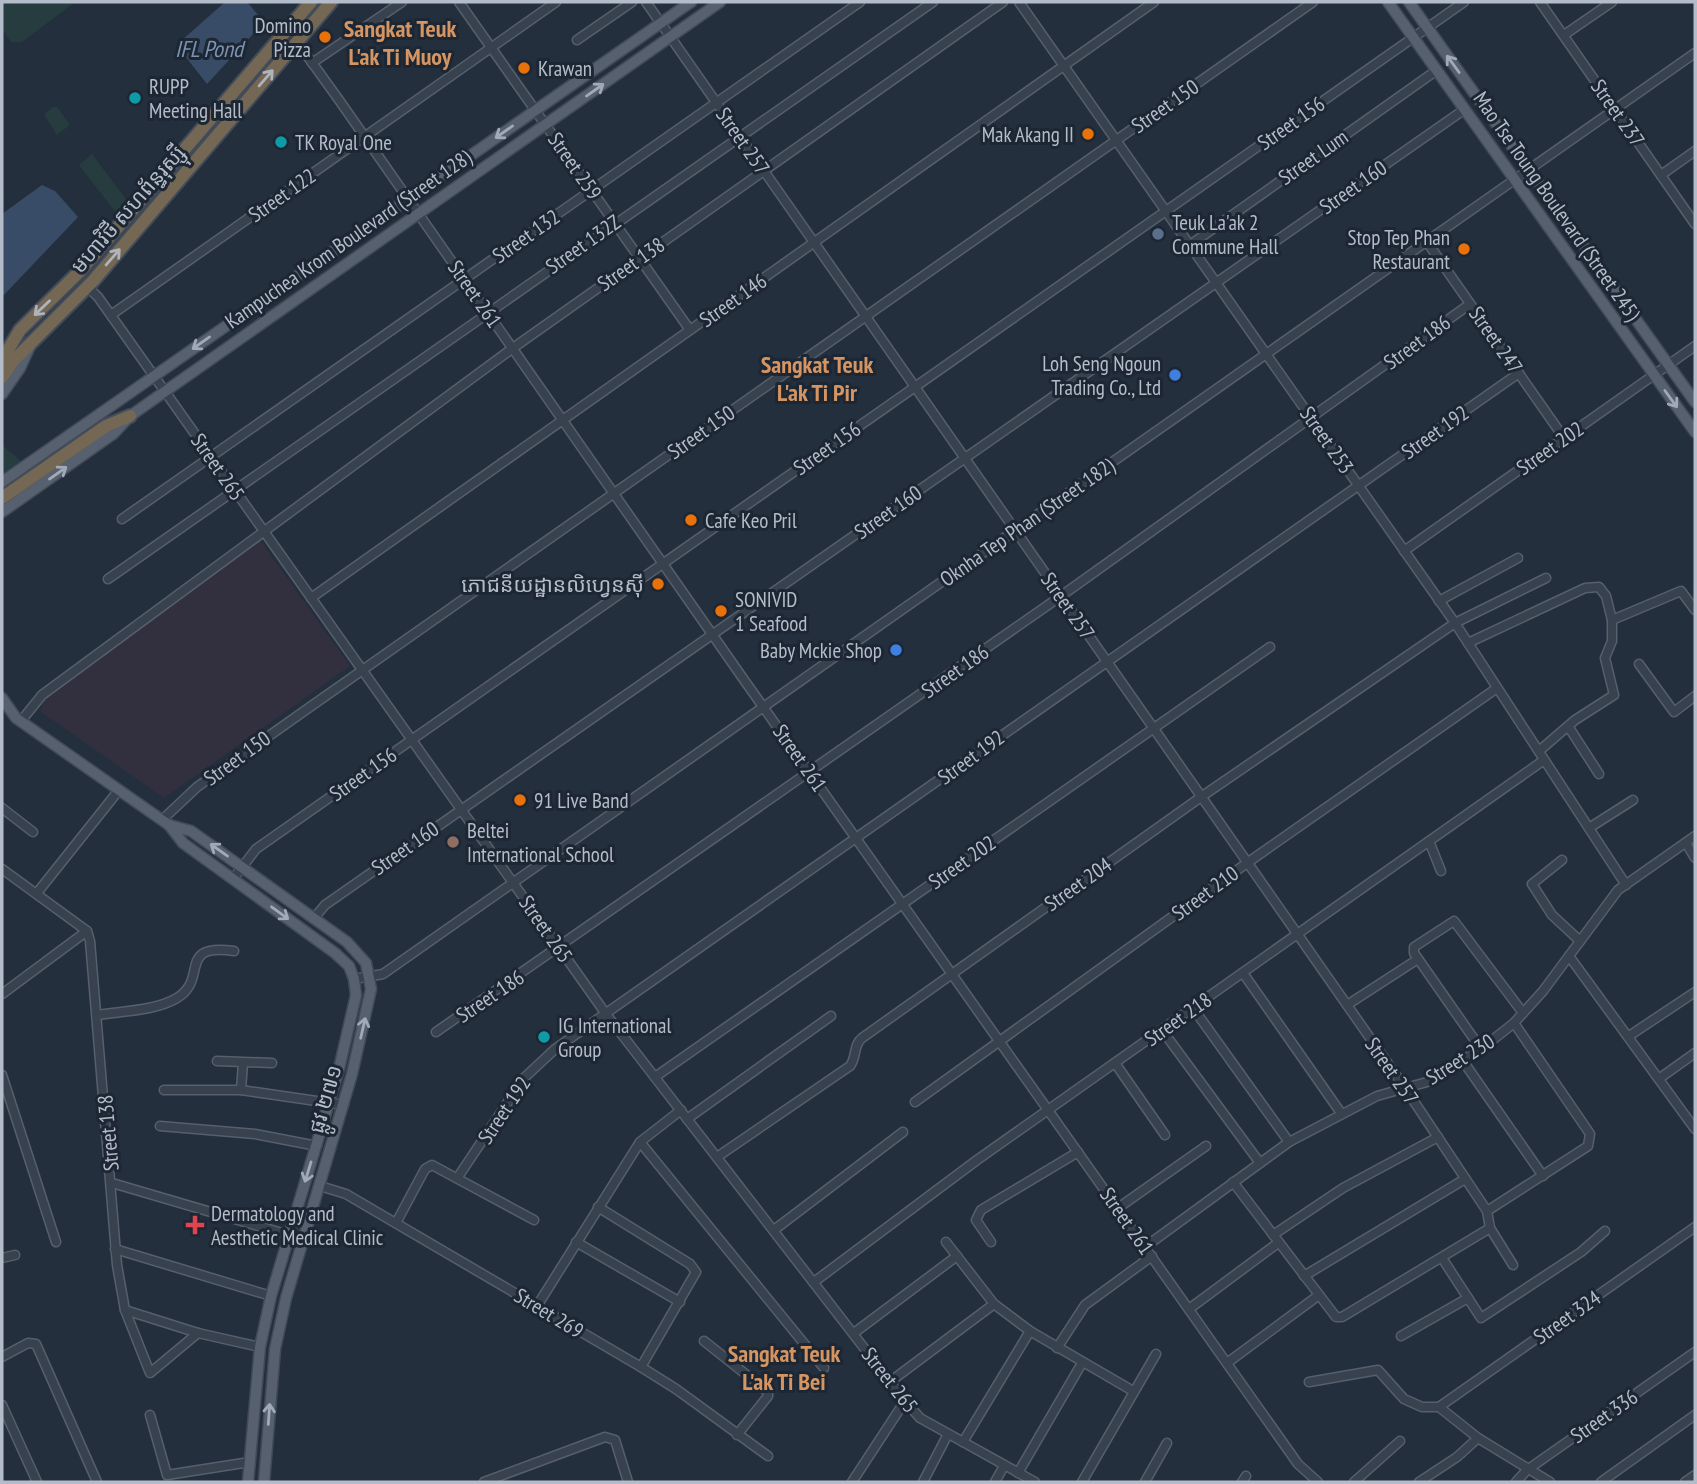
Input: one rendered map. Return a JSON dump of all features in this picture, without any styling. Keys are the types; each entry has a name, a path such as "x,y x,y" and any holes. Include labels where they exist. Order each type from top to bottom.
{"highway":[{"name":"មហាវិថី សហព័ន្ធរុស្ស៊ី","path":"2,360 20,330 80,271 311,2"},
{"name":"មហាវិថី សហព័ន្ធរុស្ស៊ី","path":"2,377 87,286 331,2"},
{"path":"2,498 106,426 130,415"}],"main road":[{"name":"Kampuchea Krom Boulevard (Street 128)","path":"2,482 691,2"},
{"name":"Kampuchea Krom Boulevard (Street 128)","path":"2,512 113,434 130,415 720,2"},
{"name":"Mao Tse Toung Boulevard (Street 245)","path":"1388,2 1695,432"},
{"name":"Mao Tse Toung Boulevard (Street 245)","path":"1409,2 1695,402"},
{"name":"មហាវិថី សហព័ន្ធរុស្ស៊ី","path":"2,347 20,330"},
{"name":"មហាវិថី សហព័ន្ធរុស្ស៊ី","path":"2,394 20,368 32,342"},
{"path":"2,698 19,720"},
{"path":"2,714 19,720 166,823 183,843 335,953 349,966 354,979"},
{"path":"166,823 191,831 314,918 360,956 371,976"},
{"name":"ផ្លូវ ២៧១","path":"264,1482 275,1349 285,1298 344,1105 368,1010 371,976"},
{"name":"ផ្លូវ ២៧១","path":"248,1482 260,1347 271,1296 329,1102 356,995 354,979"}],"street":[{"path":"313,63 402,2"},
{"name":"Street 259","path":"459,2 690,330"},
{"name":"Street 122","path":"111,315 556,2"},
{"path":"577,40 632,2"},
{"name":"Street 257","path":"646,2 1405,1088 1487,1211"},
{"name":"Street 132","path":"122,519 860,2"},
{"name":"Street 132Z","path":"107,579 614,222 933,2"},
{"name":"Street 138","path":"19,720 42,695 262,531 513,348 1003,2"},
{"name":"Street 253","path":"1019,2 1455,623 1626,884"},
{"name":"Street 146","path":"311,598 1154,2"},
{"name":"Street 150","path":"166,823 197,787 1313,2"},
{"name":"Street 156","path":"233,879 256,849 1464,2"},
{"name":"Street 237","path":"1540,2 1695,224"},
{"path":"1564,36 1612,2"},
{"name":"Street 261","path":"284,33 313,63 1298,1464 1318,1482"},
{"name":"Oknha Tep Phan (Street 182)","path":"354,979 383,974 1695,53"},
{"name":"Street Lum","path":"1189,244 1437,70"},
{"name":"Street 160","path":"314,918 325,905 461,809 1465,109"},
{"path":"1661,175 1695,151"},
{"name":"Street 247","path":"1427,242 1564,438"},
{"name":"Street 265","path":"87,286 111,315 606,1014 905,1401 920,1418 1035,1482"},
{"name":"Street 186","path":"436,1032 810,773 1470,304"},
{"name":"Street 202","path":"1404,551 1695,345"},
{"name":"Street 192","path":"458,1177 530,1070 1106,660 1519,373"},
{"path":"1439,601 1518,558"},
{"name":"Street 204","path":"717,1157 850,1066 856,1059 858,1041 1201,797 1455,623 1546,578"},
{"path":"1468,643 1594,586 1599,587 1606,596 1612,620 1612,641 1605,658 1614,695 1568,726 1539,751"},
{"path":"1612,620 1681,591 1695,610"},
{"name":"Street 202","path":"655,1077 1270,647"},
{"path":"1639,664 1674,712 1695,696"},
{"name":"Street 210","path":"915,1102 1247,863 1497,688"},
{"path":"1568,726 1599,774"},
{"name":"Street 218","path":"814,1282 1048,1110 1544,760"},
{"path":"37,893 119,790"},
{"path":"1588,828 1633,800"},
{"path":"2,808 33,832"},
{"name":"Street 230","path":"1145,1247 1289,1142 1377,1096 1427,1082 1481,1049 1523,1013 1569,957 1618,890 1695,836"},
{"path":"1429,841 1441,871"},
{"path":"1686,843 1695,858"},
{"path":"1562,860 1532,884 1552,915 1580,941"},
{"path":"2,869 87,931 2,994"},
{"path":"1481,1049 1412,950 1414,947 1454,921 1523,1013"},
{"name":"Street 138","path":"87,931 97,1014 116,1249 125,1310 151,1374 198,1333"},
{"path":"97,1014 169,1002 189,987 195,961 201,953 214,948 234,951"},
{"path":"1569,957 1695,1129"},
{"path":"1347,1005 1418,959"},
{"path":"1243,973 1341,1113"},
{"path":"1629,1036 1695,992"},
{"path":"1193,1008 1289,1142"},
{"path":"687,1119 831,1016"},
{"path":"1513,1265 1490,1228 1487,1211 1588,1146 1590,1135 1514,1023"},
{"path":"1162,1030 1260,1163"},
{"path":"1660,1078 1695,1053"},
{"path":"217,1061 272,1063"},
{"path":"1463,1061 1543,1176"},
{"path":"241,1090 243,1063"},
{"path":"1115,1063 1165,1135"},
{"path":"2,1075 56,1242"},
{"path":"164,1090 241,1090 344,1105"},
{"path":"537,1306 640,1142 681,1110"},
{"path":"1687,1118 1695,1112"},
{"path":"160,1126 255,1134 317,1146"},
{"path":"774,1230 903,1132"},
{"path":"1189,1309 1343,1188 1438,1137"},
{"path":"640,1142 824,1368"},
{"path":"1118,1208 1206,1146"},
{"path":"991,1242 976,1220 981,1210 1079,1152"},
{"path":"396,1223 428,1166 458,1177 534,1220"},
{"path":"1304,1276 1465,1179"},
{"path":"1233,1182 1333,1315 1342,1317 1490,1228"},
{"path":"112,1183 289,1235"},
{"name":"Street 269","path":"320,1186 346,1194 641,1367 676,1389 768,1457"},
{"path":"598,1207 695,1269 693,1279 641,1367"},
{"name":"Street 324","path":"1439,1406 1695,1227"},
{"path":"1442,1258 1481,1318 1581,1252 1605,1231"},
{"path":"576,1242 680,1302"},
{"path":"946,1242 994,1304 1057,1348 1133,1391"},
{"path":"116,1249 271,1296"},
{"path":"2,1258 15,1255"},
{"path":"854,1333 957,1256"},
{"path":"1057,1348 1085,1305 1152,1256"},
{"path":"1227,1363 1319,1295"},
{"path":"1401,1336 1468,1298"},
{"path":"891,1381 994,1304"},
{"path":"125,1310 198,1333 260,1347"},
{"path":"963,1442 1030,1331"},
{"path":"704,1341 768,1392 768,1396 737,1435"},
{"path":"2,1357 28,1343 36,1344 97,1482"},
{"name":"Street 336","path":"1516,1482 1527,1470 1695,1352"},
{"path":"1082,1482 1156,1354"},
{"path":"1018,1473 1082,1363"},
{"path":"1309,1382 1378,1370 1404,1399 1422,1406 1439,1406 1478,1438 1550,1482"},
{"path":"852,1482 905,1401"},
{"path":"2,1405 37,1482"},
{"path":"150,1415 167,1475 250,1462"},
{"path":"1601,1482 1695,1415"},
{"path":"923,1482 948,1434"},
{"path":"484,1482 605,1437 615,1440 628,1482"},
{"path":"1419,1482 1457,1457 1478,1438"},
{"path":"1354,1482 1400,1441"},
{"path":"1145,1482 1167,1443"},
{"path":"995,1482 1004,1466"},
{"path":"1685,1482 1695,1475"}],"shaded area":[{"path":"260,540 350,666 164,798 40,711 45,697"}],"green space":[{"path":"2,2 75,2 22,42 11,42 2,29"},
{"path":"57,107 70,125 57,135 44,114"},
{"path":"92,154 128,202 117,214 79,165"},
{"path":"2,445 23,463 2,477"}],"water":[{"name":"IFL Pond","path":"225,2 247,2 264,22 207,84 185,56 181,41"},
{"path":"42,185 55,191 78,217 2,297 2,214"}],"place":[{"name":"Domino Pizza","path":"325,37"},
{"name":"Krawan","path":"524,68"},
{"name":"RUPP Meeting Hall","path":"135,98"},
{"name":"Mak Akang II","path":"1088,134"},
{"name":"TK Royal One","path":"281,142"},
{"name":"Teuk La'ak 2 Commune Hall","path":"1158,234"},
{"name":"Stop Tep Phan Restaurant","path":"1464,249"},
{"name":"Loh Seng Ngoun Trading Co., Ltd","path":"1175,375"},
{"name":"Cafe Keo Pril","path":"691,520"},
{"name":"ភោជនីយដ្ឋានលិហ្វេនសុី","path":"658,584"},
{"name":"SONIVID 1 Seafood","path":"721,611"},
{"name":"Baby Mckie Shop","path":"896,650"},
{"name":"91 Live Band","path":"520,800"},
{"name":"Beltei International School","path":"453,842"},
{"name":"IG International Group","path":"544,1037"},
{"name":"Dermatology and Aesthetic Medical Clinic","path":"195,1225"}],"district":[{"name":"Sangkat Teuk L'ak Ti Muoy","path":"400,42"},
{"name":"Sangkat Teuk L'ak Ti Pir","path":"817,378"},
{"name":"Sangkat Teuk L'ak Ti Bei","path":"784,1367"}]}
